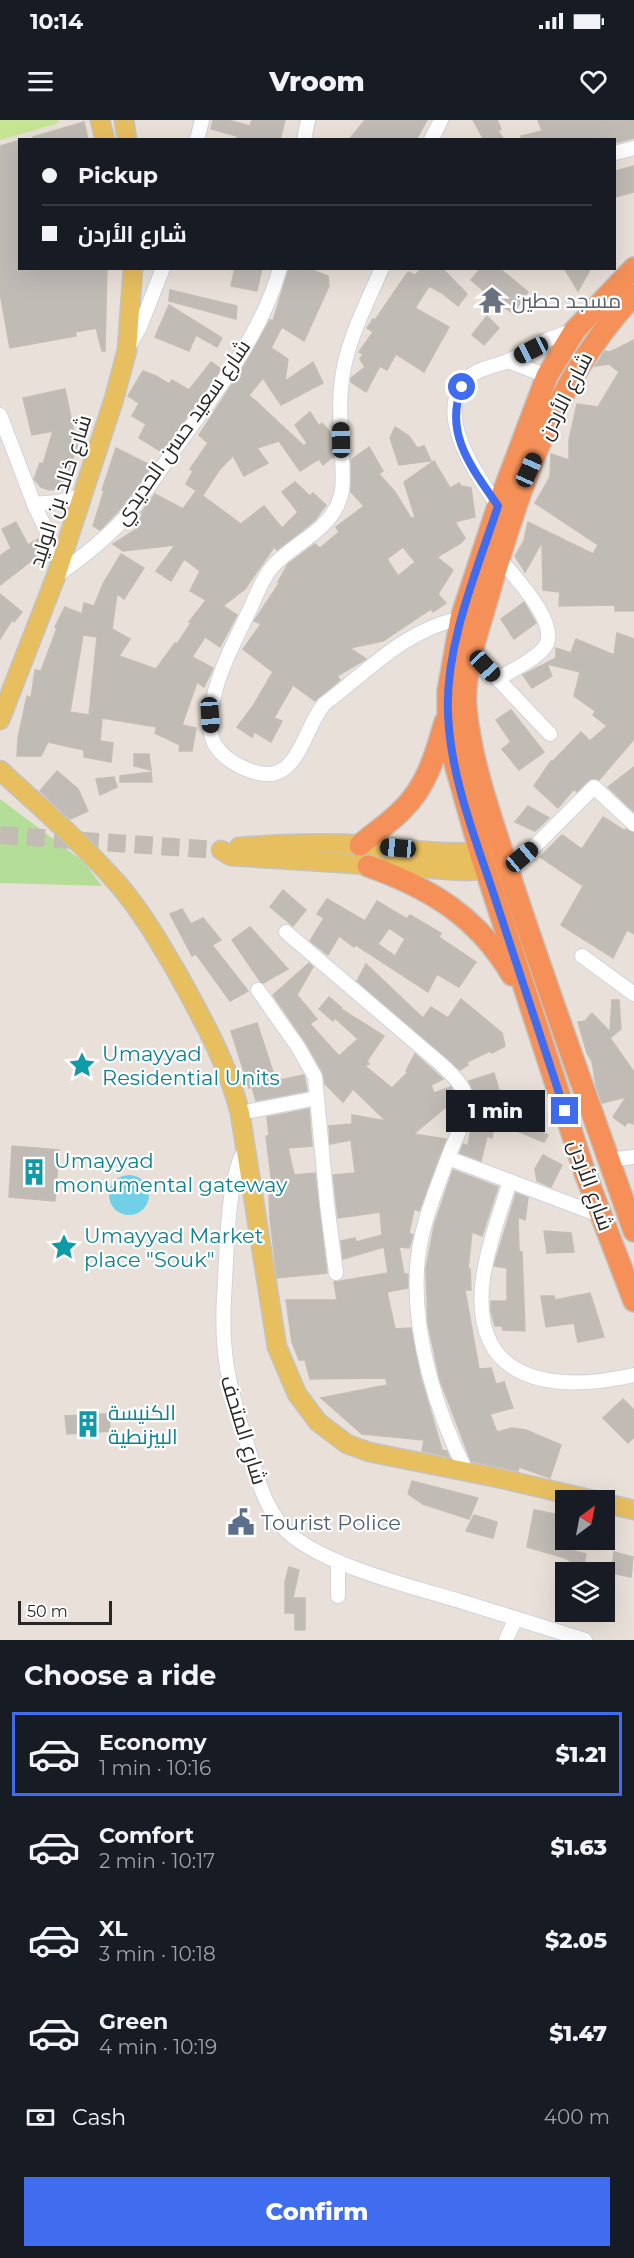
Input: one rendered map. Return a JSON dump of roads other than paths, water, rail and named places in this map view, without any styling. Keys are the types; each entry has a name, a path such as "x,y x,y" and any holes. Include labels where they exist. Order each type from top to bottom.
{"highway":[{"name":"شارع الأردن","path":"634,268 575,330 547,376 498,506 461,618 448,691 452,753 483,862 585,1173 634,1301"},
{"name":"شارع الأردن","path":"633,1224 608,1160 504,858 479,772 466,710 466,676 499,558 529,470 568,383 598,337 634,295"},
{"path":"360,844 391,821 417,793 430,767 448,713"},
{"path":"368,866 425,889 461,914 501,956 530,1007"}],"main road":[{"path":"100,120 104,138"},
{"path":"124,120 127,138"},
{"name":"شارع خالد بن الوليد","path":"0,720 58,568 114,399 127,350 133,270"},
{"path":"0,770 99,862 121,887 162,946 220,1050 240,1113 274,1334 284,1367 302,1403 327,1431 356,1448 555,1491"},
{"path":"483,862 360,844 267,845 218,850 231,856 368,866 483,862 504,858"},
{"path":"615,1506 634,1510"}],"street":[{"path":"198,138 202,120"},
{"path":"304,138 308,120"},
{"path":"431,138 441,120"},
{"path":"616,153 634,148"},
{"path":"127,350 140,327 162,270"},
{"name":"شارع سعيد حسن الحديدي","path":"58,568 106,537 129,513 197,419 262,318 279,270"},
{"path":"381,270 355,331 343,371 341,390 343,482 338,505 324,525 271,568 261,585 228,655 212,705 210,715 214,744 232,763 266,775 290,766 316,714 324,704 396,646 428,628 461,618"},
{"path":"498,506 472,466 460,442 455,423 455,409 462,387 470,376 575,330"},
{"path":"508,361 547,376"},
{"path":"0,415 58,568"},
{"path":"34,504 57,502 81,496"},
{"path":"498,679 538,653 550,638 547,622 527,592 499,558"},
{"path":"472,652 550,734"},
{"path":"504,858 535,846 594,787 634,824"},
{"path":"286,932 434,1058 459,1084 466,1101 462,1120 423,1233 417,1267 421,1333 433,1384 455,1448 466,1471"},
{"path":"582,956 634,994"},
{"path":"258,990 313,1071 316,1081 327,1204 336,1273"},
{"path":"240,1113 317,1098"},
{"name":"شارع المتحف","path":"245,1150 238,1162 235,1175 229,1234 223,1331 227,1377 258,1477 281,1526 300,1542 338,1562 585,1640"},
{"path":"608,1160 634,1157"},
{"path":"448,1158 602,1216"},
{"path":"510,1181 491,1241 482,1291 483,1325 494,1347 514,1369 534,1378 567,1382 599,1381 634,1375"},
{"path":"338,1562 338,1596"},
{"path":"506,1640 516,1618"}],"water":[{"path":"129,1175 137,1176 143,1181 148,1187 148,1203 143,1209 137,1214 129,1215 121,1214 115,1209 110,1203 109,1195 110,1187 115,1181 121,1176"}],"tunnel":[{"path":"0,835 216,850"}],"place":[{"name":"مسجد حطين","path":"492,300"},
{"name":"Umayyad Residential Units","path":"82,1065"},
{"name":"Umayyad monumental gateway","path":"34,1172"},
{"name":"Umayyad Market place \"Souk\"","path":"64,1247"},
{"name":"الكنيسة البيزنطية","path":"88,1424"},
{"name":"Tourist Police","path":"241,1522"}]}
